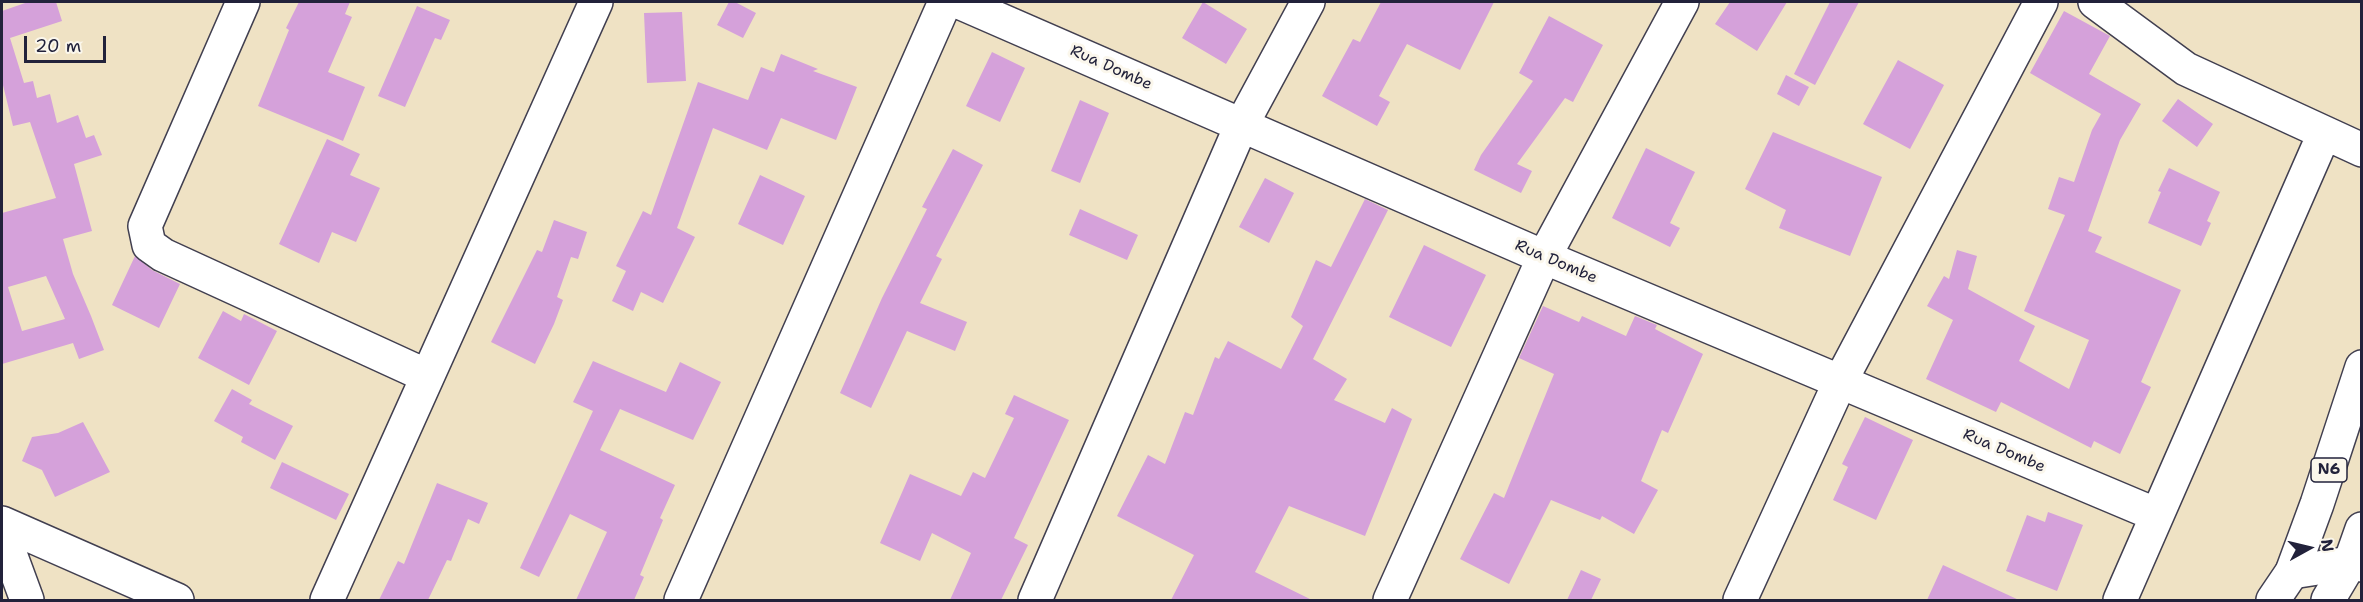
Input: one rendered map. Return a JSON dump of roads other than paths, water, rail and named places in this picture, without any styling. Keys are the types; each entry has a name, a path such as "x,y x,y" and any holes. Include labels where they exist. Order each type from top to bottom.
{"main road":[{"path":"243,2 145,226 149,245 163,255 427,376"},
{"path":"327,600 596,2"},
{"path":"681,600 945,2"},
{"name":"Rua Dombe","path":"959,2 1544,257 2157,515"},
{"path":"1035,600 1241,126 1308,2"},
{"path":"1390,600 1544,257 1682,2"},
{"path":"1740,600 1840,382 2041,2"},
{"path":"2096,2 2186,69 2361,150"},
{"path":"2120,600 2324,134"},
{"name":"N6","path":"2273,600 2292,572 2331,465 2361,367"},
{"path":"2,524 177,600"},
{"path":"2328,600 2356,564 2361,529"},
{"path":"2,532 27,600"},
{"path":"2292,572 2356,564"},
{"path":"2292,572 2317,600"}]}
